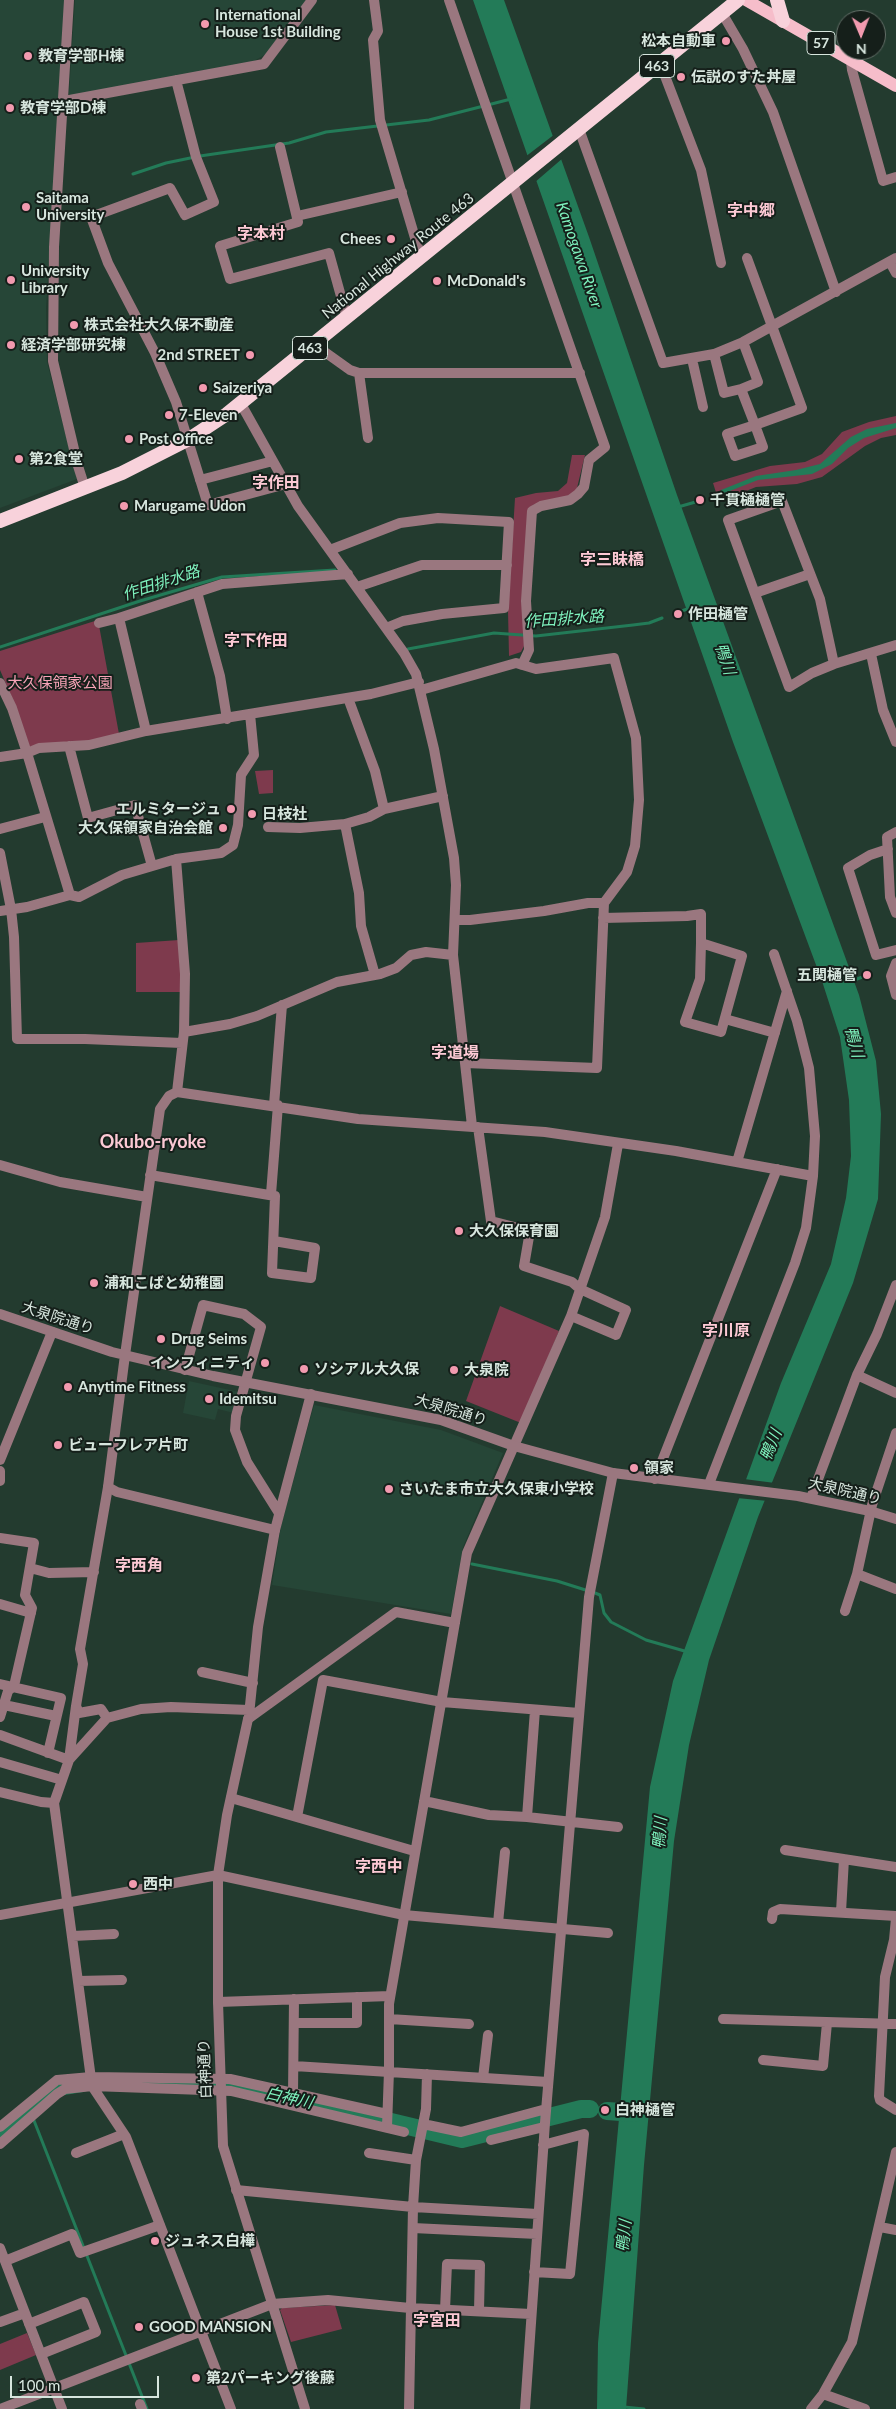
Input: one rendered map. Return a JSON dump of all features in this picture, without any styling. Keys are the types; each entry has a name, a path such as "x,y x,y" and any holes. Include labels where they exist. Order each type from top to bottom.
{"highway":[{"name":"National Highway Route 463","path":"0,521 129,470 189,439 241,404 738,0"},
{"path":"777,0 783,21"}],"main road":[{"name":"57","path":"746,0 896,86"}],"street":[{"path":"69,0 54,247 53,361 85,488"},
{"path":"64,101 264,64 312,0"},
{"path":"374,0 378,31 372,40 380,120 421,258"},
{"path":"449,0 515,181 605,448 589,460 584,487 578,494 570,500 541,506 532,511 526,600 529,650 522,665"},
{"path":"722,13 743,49 773,112 836,292"},
{"path":"851,61 883,181 896,176"},
{"path":"660,63 701,170 721,263"},
{"path":"176,80 196,157 214,202 185,215 170,188 91,217 108,263 155,354 189,439 208,504 286,484"},
{"path":"578,130 663,363 714,354 743,342 893,260 896,273"},
{"path":"280,147 298,222 220,246 230,279 329,253 347,318"},
{"path":"297,216 402,192"},
{"path":"740,389 755,425 802,408 771,328 747,258"},
{"path":"714,354 724,393 758,382 743,342"},
{"path":"314,344 350,370 359,374 580,373"},
{"path":"692,359 703,407"},
{"path":"359,374 368,438"},
{"path":"241,404 298,506 413,667 420,686 454,858 456,885 453,955 465,1063 491,1221 530,1231 524,1266 572,1282 580,1289 626,1310 616,1335 571,1316"},
{"path":"200,480 273,461"},
{"path":"834,664 820,599 782,501 728,520 789,687 812,673 834,664 896,645"},
{"path":"330,550 400,523 438,518 509,522 504,608 442,614 403,622 386,628"},
{"path":"357,587 422,565 507,565"},
{"path":"99,624 222,584 348,574"},
{"path":"755,593 810,574"},
{"path":"197,592 220,676 227,718"},
{"path":"119,618 146,731"},
{"path":"871,654 883,710 896,742"},
{"path":"0,757 27,753 39,748 89,744 146,731 420,686 516,663 536,669 614,658 636,738 638,818 635,846 627,872 604,903 597,1068 465,1063"},
{"path":"0,682 12,708 27,753 70,895"},
{"path":"348,698 374,770 384,809"},
{"path":"0,911 27,907 70,895 79,897 122,875 176,859 221,853 233,845 238,825 241,775 254,755 250,714"},
{"path":"69,746 88,818 135,805 152,866"},
{"path":"268,828 300,828 345,824 369,818 384,809 443,796"},
{"path":"0,829 45,817"},
{"path":"345,824 359,894 361,926 375,975"},
{"path":"896,832 887,837 890,896 896,913"},
{"path":"888,849 870,854 848,868 876,955 896,950"},
{"path":"0,853 11,909 14,937 17,1039 86,1039 182,1043"},
{"path":"176,859 185,974 184,1032 177,1092"},
{"path":"455,920 470,920 544,911 588,903 604,903"},
{"path":"603,918 701,914 700,979 685,1022 721,1032 742,956 701,943"},
{"path":"184,1032 230,1024 337,982 375,975 396,968 411,955 426,952 453,955"},
{"path":"709,1484 795,1263 806,1228 813,1176 815,1136 809,1068 797,1021 774,954"},
{"path":"896,964 891,976 896,995"},
{"path":"737,1162 787,991"},
{"path":"271,1194 282,1005"},
{"path":"725,1019 775,1033"},
{"path":"231,2409 124,2134 91,2082 54,1803 69,1760 83,1664 80,1649 108,1487 125,1355 133,1309 132,1293 160,1109 169,1096 177,1092 276,1105 358,1119 545,1132 676,1151 813,1176"},
{"path":"387,2121 390,1996 467,1553 571,1316 605,1217 618,1144"},
{"path":"0,1166 60,1182 147,1197"},
{"path":"655,1479 777,1169"},
{"path":"150,1175 275,1196 272,1273 312,1278 315,1248 274,1241"},
{"path":"811,1498 858,1375 877,1334 896,1285"},
{"path":"185,1370 203,1304 244,1314 261,1328 236,1416 236,1438 246,1462 279,1513"},
{"name":"大泉院通り","path":"0,1314 125,1355 245,1383 441,1420 514,1446 613,1473 811,1498 870,1511 896,1519"},
{"path":"0,1460 52,1332"},
{"path":"858,1375 896,1393"},
{"name":"白神通り","path":"305,2409 223,2146 218,2002 218,1875 231,1798 249,1715 258,1627 274,1530 311,1394"},
{"path":"845,1611 857,1574 870,1511 896,1433"},
{"path":"0,1471 0,1481"},
{"path":"525,2409 545,2118 589,1597 613,1473"},
{"path":"108,1487 117,1492 274,1530"},
{"path":"0,1538 34,1543 25,1594 32,1608 14,1686 8,1691 0,1717"},
{"path":"30,1568 49,1573 94,1572"},
{"path":"857,1574 896,1589"},
{"path":"0,1604 31,1613"},
{"path":"69,1760 107,1718 141,1709 170,1707 249,1715 396,1612 455,1623"},
{"path":"202,1672 253,1683"},
{"path":"297,1817 323,1680 442,1702 579,1713"},
{"path":"0,1684 61,1698 48,1753"},
{"path":"4,1704 56,1716"},
{"path":"76,1706 79,1713 101,1709 107,1718"},
{"path":"527,1817 536,1710"},
{"path":"0,1735 69,1760"},
{"path":"0,1762 62,1780"},
{"path":"0,1792 41,1802 54,1803"},
{"path":"231,1798 414,1851"},
{"path":"424,1801 489,1815 527,1817 618,1827"},
{"path":"785,1850 896,1867"},
{"path":"498,1923 505,1852"},
{"path":"841,1912 844,1859"},
{"path":"0,1915 218,1875 404,1915 608,1933"},
{"path":"772,1919 773,1912 780,1909 896,1917 895,1940 885,1977 879,2096 880,2100 896,2110"},
{"path":"73,1936 114,1934"},
{"path":"78,1981 122,1980"},
{"path":"218,2002 390,1996"},
{"path":"294,2023 357,2023 357,1997"},
{"path":"293,2094 294,1999"},
{"path":"389,2019 469,2024"},
{"path":"723,2019 896,2024"},
{"path":"763,2060 823,2066 827,2023"},
{"path":"483,2078 488,2035"},
{"path":"294,2066 548,2082"},
{"path":"409,2409 412,2207 427,2074"},
{"path":"0,2127 57,2080 220,2085 293,2094 387,2121 404,2132"},
{"path":"0,2144 57,2094 66,2089 91,2082"},
{"path":"220,2085 231,2091 387,2121"},
{"path":"422,2129 461,2132 545,2118"},
{"path":"491,2140 545,2118"},
{"path":"76,2153 124,2134"},
{"path":"534,2272 570,2274 584,2134 543,2145"},
{"path":"810,2409 824,2394 852,2342 870,2255 880,2227 896,2152"},
{"path":"369,2153 416,2160"},
{"path":"236,2190 412,2207 538,2214"},
{"path":"5,2261 72,2234 80,2253 160,2225"},
{"path":"880,2227 896,2230"},
{"path":"413,2228 537,2234"},
{"path":"0,2248 62,2409"},
{"path":"445,2310 447,2264 480,2265 479,2311"},
{"path":"0,2409 200,2330 272,2304 328,2300 410,2308 531,2314"},
{"path":"29,2324 84,2302 96,2332 41,2354"},
{"path":"0,2322 25,2313"},
{"path":"824,2394 865,2409"}],"shaded area":[{"name":"Saitama University","path":"0,0 65,0 46,308 47,362 77,479 0,508"},
{"path":"75,0 307,0 268,53 252,62 73,97 69,94"},
{"path":"189,1381 239,1392 234,1413 218,1409 215,1420 183,1413"},
{"name":"さいたま市立大久保東小学校","path":"314,1405 441,1430 503,1453 463,1547 451,1614 272,1585 281,1526"}],"green space":[{"path":"896,416 896,435 881,438 865,446 822,477 797,484 756,487 719,502 713,483 770,466 805,462 822,454 842,432 869,422"},
{"path":"572,455 585,455 577,488 573,495 533,505 524,646 521,652 509,656 508,611 515,498 536,493 558,491 567,483"},
{"name":"大久保領家公園","path":"98,620 119,734 88,741 29,747 16,707 0,670 0,651"},
{"path":"273,770 273,793 259,794 255,771"},
{"path":"179,940 181,992 136,992 136,943"},
{"path":"500,1306 559,1331 521,1423 466,1401"},
{"path":"335,2305 342,2329 291,2342 280,2310 282,2308"},
{"path":"27,2333 36,2355 0,2370 0,2344"}],"water":[{"path":"473,0 504,0 589,237 677,495 859,995 876,1061 881,1114 878,1199 853,1283 758,1517 709,1660 689,1745 674,1841 644,2165 626,2409 597,2409 598,2343 650,1787 673,1681 781,1383 831,1264 846,1198 851,1156 849,1100 840,1037 822,981 733,742"},
{"path":"896,423 896,428 864,438 848,448 832,464 812,474 758,480 722,494 721,490 756,476 820,464 851,437 867,429"}],"pier":[{"path":"555,134 563,158 534,183 525,157"},
{"path":"744,1479 775,1483 768,1501 737,1498"}],"waterway":[{"path":"133,174 166,163 289,143 326,132 429,120 511,99"},
{"path":"678,507 699,501"},
{"name":"作田排水路","path":"0,647 140,601 222,577 335,570"},
{"name":"作田排水路","path":"679,612 690,608"},
{"name":"作田排水路","path":"408,649 494,633 536,636 649,623 662,618"},
{"path":"849,982 865,976"},
{"path":"472,1564 557,1581 600,1595 604,1613 611,1622 646,1640 688,1652"},
{"name":"白神川","path":"123,2082 237,2085 462,2139 581,2109 590,2109"},
{"name":"白神川","path":"0,2137 57,2087 82,2083"},
{"name":"白神川","path":"607,2111 635,2113"},
{"path":"33,2118 147,2409"},
{"path":"624,2407 644,2409"}],"place":[{"name":"International House 1st Building","path":"205,24"},
{"name":"松本自動車","path":"726,41"},
{"name":"教育学部H棟","path":"28,56"},
{"name":"伝説のすた丼屋","path":"681,77"},
{"name":"教育学部D棟","path":"10,108"},
{"name":"Saitama University","path":"26,207"},
{"name":"Chees","path":"391,239"},
{"name":"University Library","path":"11,280"},
{"name":"McDonald's","path":"437,281"},
{"name":"株式会社大久保不動産","path":"74,325"},
{"name":"経済学部研究棟","path":"11,345"},
{"name":"2nd STREET","path":"250,355"},
{"name":"Saizeriya","path":"203,388"},
{"name":"7-Eleven","path":"169,415"},
{"name":"Post Office","path":"129,439"},
{"name":"第2食堂","path":"19,459"},
{"name":"千貫樋樋管","path":"700,500"},
{"name":"Marugame Udon","path":"124,506"},
{"name":"作田樋管","path":"678,614"},
{"name":"エルミタージュ","path":"231,809"},
{"name":"日枝社","path":"252,814"},
{"name":"大久保領家自治会館","path":"223,828"},
{"name":"五関樋管","path":"867,975"},
{"name":"大久保保育園","path":"459,1231"},
{"name":"浦和こばと幼稚園","path":"94,1283"},
{"name":"Drug Seims","path":"161,1339"},
{"name":"インフィニティ","path":"265,1363"},
{"name":"ソシアル大久保","path":"304,1369"},
{"name":"大泉院","path":"454,1370"},
{"name":"Anytime Fitness","path":"68,1387"},
{"name":"Idemitsu","path":"209,1399"},
{"name":"ビューフレア片町","path":"58,1445"},
{"name":"領家","path":"634,1468"},
{"name":"さいたま市立大久保東小学校","path":"389,1489"},
{"name":"西中","path":"133,1884"},
{"name":"白神樋管","path":"605,2110"},
{"name":"ジュネス白樺","path":"155,2241"},
{"name":"GOOD MANSION","path":"139,2327"},
{"name":"第2パーキング後藤","path":"196,2378"}],"district":[{"name":"字中郷","path":"751,211"},
{"name":"字本村","path":"261,234"},
{"name":"字作田","path":"276,483"},
{"name":"字三眛橋","path":"612,560"},
{"name":"字下作田","path":"256,641"},
{"name":"字道場","path":"455,1053"},
{"name":"Okubo-ryoke","path":"153,1142"},
{"name":"字川原","path":"726,1331"},
{"name":"字西角","path":"139,1566"},
{"name":"字西中","path":"379,1867"},
{"name":"字宮田","path":"437,2321"}],"water label":[{"name":"Kamogawa River","path":"579,255"},
{"name":"鴨川","path":"725,659"},
{"name":"鴨川","path":"854,1042"},
{"name":"鴨川","path":"771,1445"},
{"name":"鴨川","path":"660,1833"},
{"name":"鴨川","path":"624,2236"}]}
